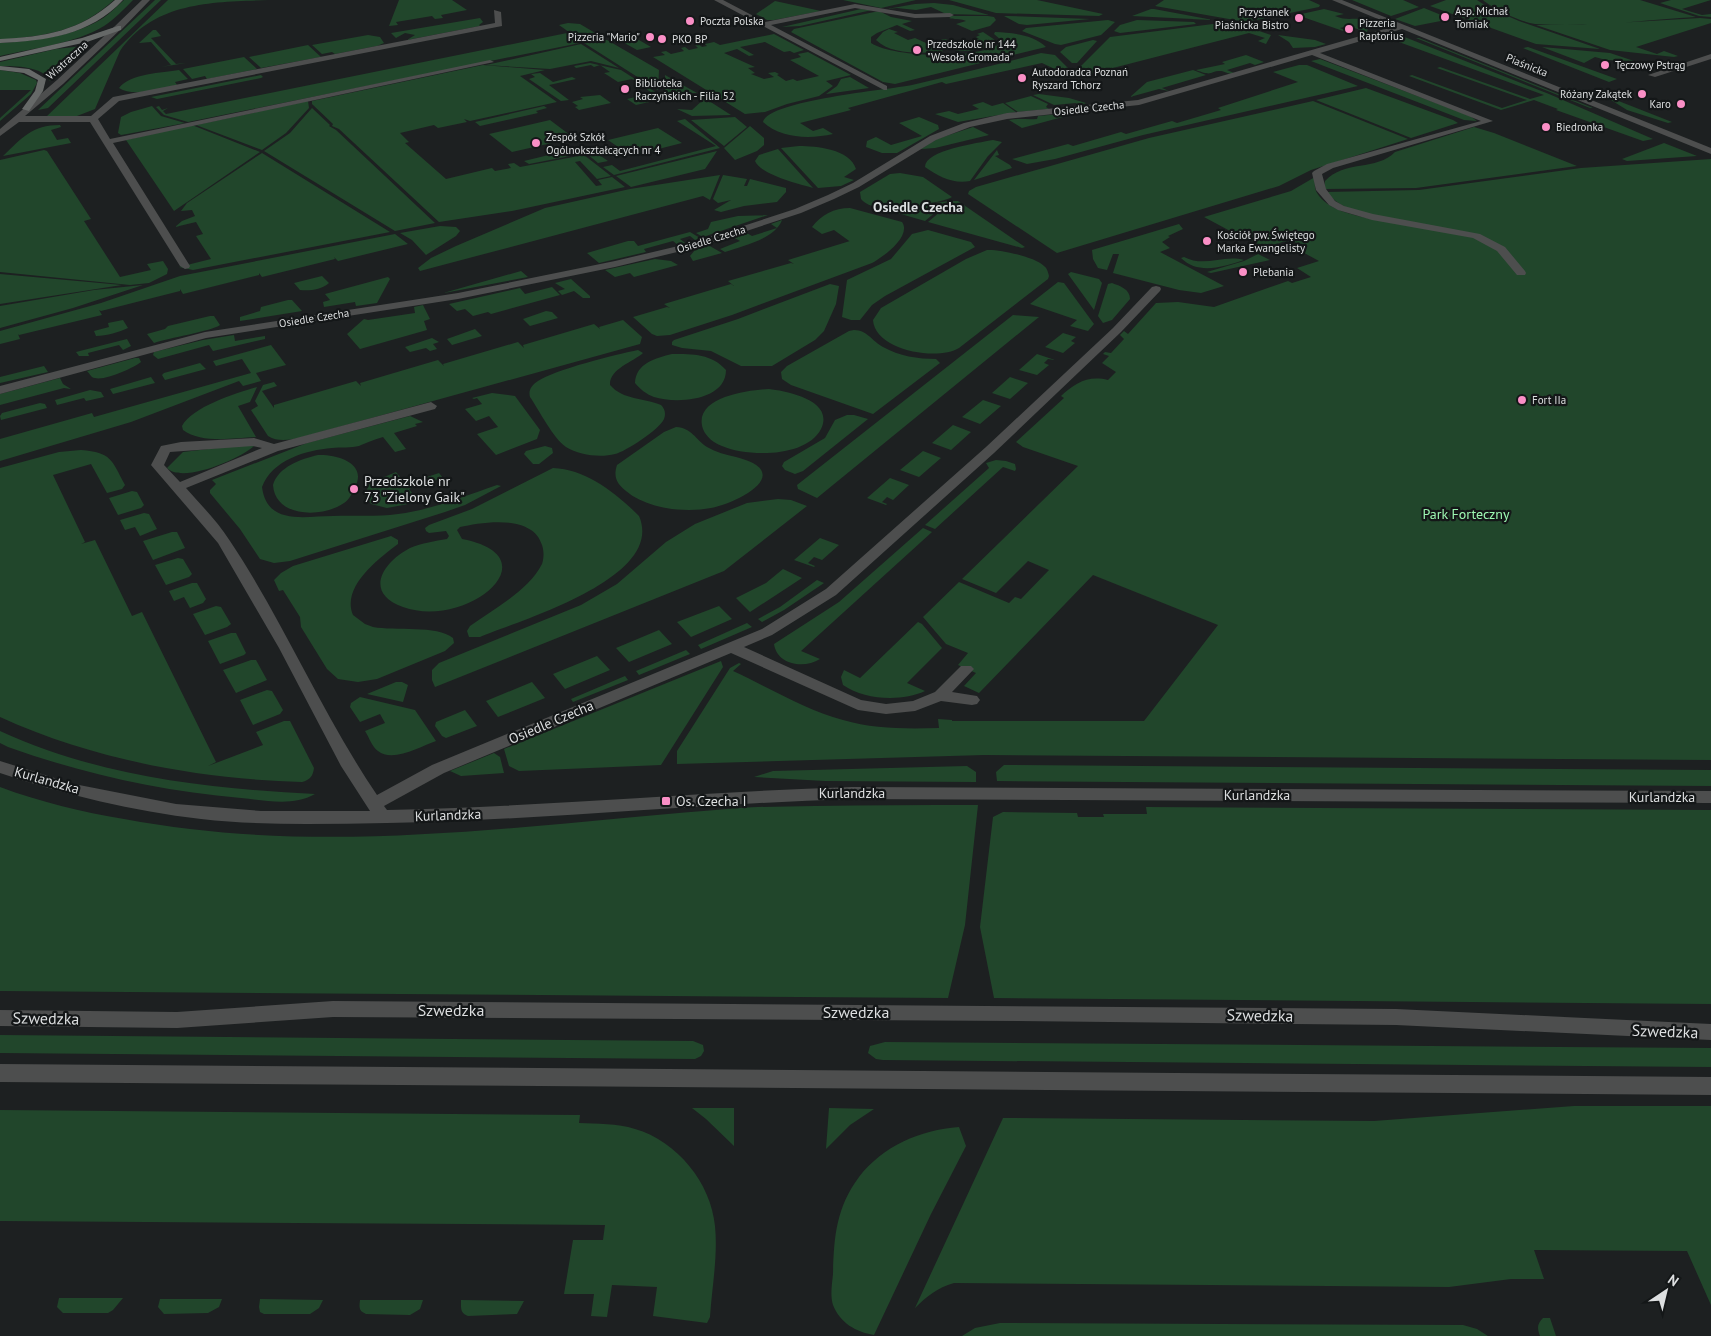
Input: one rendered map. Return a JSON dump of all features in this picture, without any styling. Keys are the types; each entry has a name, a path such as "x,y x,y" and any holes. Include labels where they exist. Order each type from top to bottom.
{"main road":[{"path":"0,41 40,37 81,27 96,19 119,0"},
{"path":"0,59 79,41 118,28"},
{"path":"0,68 26,71 42,79 43,84 26,110"}],"street":[{"name":"Wiatraczna","path":"0,133 60,82 146,0"},
{"path":"718,0 884,88"},
{"name":"Piaśnicka","path":"1336,0 1401,28 1711,150"},
{"path":"834,1 915,16 950,15"},
{"path":"765,24 855,6"},
{"path":"16,118 92,119 116,99 499,24 497,12"},
{"name":"Osiedle Czecha","path":"0,390 205,335 458,296 615,264 694,245 798,211 831,197 856,185 933,138 967,125 1007,116 1139,102 1401,28"},
{"path":"1347,43 1364,49"},
{"path":"1314,53 1489,120 1330,166 1316,173 1321,190 1332,203 1358,214 1476,236 1501,249 1521,273"},
{"path":"1652,75 1711,56"},
{"path":"106,142 490,62"},
{"path":"92,119 185,266"},
{"name":"Osiedle Czecha","path":"378,810 438,769 767,632 831,592 1118,330 1156,289"},
{"path":"178,487 274,448 431,406"},
{"path":"274,448 254,442 181,446 166,449 158,466 224,541 286,648 350,766 378,810"},
{"path":"731,647 858,705 886,709 915,706 940,696 966,669"},
{"path":"940,696 972,700"},
{"name":"Kurlandzka","path":"0,767 59,785 126,800 201,813 291,817 378,810 440,816 787,794 843,793 1711,798"},
{"name":"Szwedzka","path":"0,1018 177,1020 333,1009 1017,1013 1396,1017 1711,1032"},
{"path":"0,1073 1711,1086"}],"green space":[{"path":"0,0 114,0 100,11 74,26 47,34 0,40"},
{"path":"124,0 133,0 112,20 92,32 67,41 0,56 0,43 38,39 64,34 89,26 103,18"},
{"path":"155,0 161,0 48,108 38,110"},
{"path":"168,0 268,0 206,4 168,13 150,22 134,35 120,51 95,109 77,116 47,116"},
{"path":"399,0 452,0 467,10 441,15 443,18 435,19 432,16 396,22 398,25 389,26"},
{"path":"843,0 916,0 881,8"},
{"path":"949,0 1037,0 1103,14 1099,16 996,13"},
{"path":"1164,0 1309,0 1320,5 1319,7 1246,22 1155,6"},
{"path":"1352,0 1403,0 1419,7 1391,16"},
{"path":"1446,0 1477,0 1489,8 1519,21 1600,49 1536,44 1430,6"},
{"path":"1483,0 1640,0 1696,17 1595,24 1535,24 1508,15"},
{"path":"1671,0 1711,0 1682,9 1702,15 1711,14 1711,17 1699,16 1660,3"},
{"path":"775,1 821,11 774,20 767,20 756,14"},
{"path":"934,3 953,5 989,15 946,14 931,7 916,10 887,9"},
{"path":"1424,8 1451,19 1415,26 1395,19"},
{"path":"861,9 872,10 800,26 782,27"},
{"path":"1154,9 1213,20 1132,16"},
{"path":"1324,9 1344,14 1335,16 1340,18 1369,21 1369,25 1362,25 1362,28 1368,28 1367,32 1348,26 1340,28 1349,32 1346,32 1297,15"},
{"name":"Przedszkole nr 144 \"Wesoła Gromada\"","path":"879,11 891,17 912,21 902,24 915,30 910,31 897,25 871,37 871,43 898,52 936,55 974,52 1001,43 1001,40 994,34 995,32 1029,37 1046,47 895,84 883,82 791,32 794,29"},
{"path":"949,16 988,16 994,17 996,20 990,26 972,31 956,24 966,21 951,19"},
{"path":"1004,16 1090,19 1027,25 1019,24"},
{"path":"480,18 483,22 480,26 407,40 415,35 405,33 396,38 391,33"},
{"path":"1700,18 1711,19 1711,23 1636,47 1657,54 1664,51 1678,56 1674,57 1610,50 1536,25 1583,25"},
{"path":"1108,20 1115,22 1101,35 1061,45 1022,31 1026,28"},
{"path":"1137,20 1194,22 1196,24 1120,33 1114,31 1120,25"},
{"path":"568,23 580,24 602,37 583,42 559,25"},
{"path":"1221,23 1241,25 1271,35 1266,44 1258,41 1265,38 1249,33 1074,78 1070,77 1110,37"},
{"path":"889,29 898,32 894,33 908,40 915,38 926,43 948,40 931,45 943,51 941,52 916,53 898,51 882,45 876,40 883,32"},
{"path":"153,30 156,30 161,36 151,38 176,64 186,63 161,67 171,65 151,42 139,43"},
{"path":"983,32 995,40 994,43 970,51 946,47 965,44 979,39 976,37 980,35 977,34"},
{"path":"567,33 580,43 188,122 164,115 156,107 159,106 162,110 168,108 163,111 166,114"},
{"path":"627,33 651,47 637,50 612,36"},
{"path":"774,34 804,50 794,53 790,51 784,52 765,42 740,47 754,55 749,56 737,49 724,53 755,67 748,68 755,73 751,74 764,79 774,77 768,73 775,72 786,81 793,79 797,81 819,76 790,60 801,57 798,54 808,52 851,75 826,81 833,86 819,96 765,112 745,114 653,57 665,55 661,52 666,51 671,54 684,51 681,48 685,47 689,50 698,48 695,45 698,44 702,47 707,46 705,44 714,42 720,45"},
{"path":"368,35 380,37 384,43 335,54 332,52 322,54 312,45"},
{"path":"1278,35 1315,40 1326,44 1315,47 1293,48 1289,42"},
{"path":"1402,36 1549,94 1653,139 1643,141 1556,110 1558,109 1534,100 1501,110 1409,76 1412,75 1502,108 1527,100 1437,68 1440,67 1530,99 1544,95 1388,38"},
{"path":"1416,38 1419,38 1593,108"},
{"path":"607,40 659,70 658,90 584,43"},
{"path":"1093,40 1097,41 1077,63 1072,63 1060,52 1066,47"},
{"path":"581,44 619,68 591,61 550,69 486,65"},
{"path":"308,45 321,57 261,68 249,57"},
{"path":"83,46 50,81 41,72 35,70 0,66 0,62 56,49"},
{"path":"1528,47 1617,79 1609,82 1523,48"},
{"path":"1542,47 1610,53 1634,61 1606,60 1595,57 1584,63"},
{"path":"1041,53 1055,55 1069,69 1063,73 1042,63 946,84 942,82 848,108 851,110 800,123 813,131 823,128 833,134 824,136 787,135 770,128 763,122 770,114 806,102 912,85"},
{"path":"1246,55 1264,62 1255,65 1250,63 1227,70 1234,73 1232,74 1221,71 1208,73 1196,70 1225,64 1222,62"},
{"path":"244,57 257,69 207,79 205,76 192,79 183,69"},
{"path":"1320,59 1470,116 1477,121 1464,120 1311,61"},
{"path":"590,63 600,65 576,68 574,66"},
{"path":"483,65 545,70 520,76 557,102 470,121 464,119 467,122 438,128 434,125 400,133 409,142 405,143 446,179 492,168 495,171 511,168 508,164 514,163 520,167 584,155 611,176 597,179 580,161 575,162 596,186 602,185 598,180 612,177 625,187 512,211 439,222 339,129 332,126 333,124 312,104 312,101"},
{"path":"601,65 621,70 657,93 658,100 636,105 627,99 652,93 632,79 618,82 604,73 610,72"},
{"path":"1299,65 1307,65 1358,86 1143,135 1055,159 1027,164 1012,159 1068,144 1073,146 1121,132 1126,134 1172,121 1177,123 1221,110 1218,108 1298,82 1273,72"},
{"path":"0,70 20,73 36,80 37,83 31,94 0,121 0,118 31,90 0,90"},
{"path":"179,70 188,79 175,82 177,85 139,92 125,91 119,88 131,79"},
{"path":"1193,70 1206,75 1162,88 1169,91 1159,89 1130,97 1147,82"},
{"path":"540,73 553,82 572,77 576,79 549,85 569,100 561,101 529,79 535,77 531,74"},
{"path":"261,75 263,77 261,78 157,99 151,97"},
{"path":"665,75 697,93 665,93"},
{"path":"850,77 869,88 826,94 837,86 841,79"},
{"path":"1366,88 1458,123 1411,138 1316,100"},
{"path":"600,95 611,103 579,110 575,107 578,106 572,102 583,99 580,97"},
{"path":"1033,95 1069,98 1086,103 1079,106 1076,103 1054,105"},
{"path":"1617,95 1623,97 1616,100 1672,122 1668,123 1627,110 1611,100 1612,97"},
{"path":"1031,96 1048,104 1046,107 1049,109 1018,112 1005,103"},
{"path":"704,99 731,115 692,116 677,109 692,110"},
{"path":"308,101 309,108 286,133 262,150 196,125"},
{"path":"1313,101 1408,139 1311,170 1279,186 1057,253 968,194 969,191 976,187 1149,138"},
{"path":"983,102 992,106 1003,103 1016,112 958,122 935,114 949,111 958,114 979,109 972,105"},
{"path":"152,106 161,116 185,123 121,135 118,133 121,117"},
{"path":"544,106 547,108 536,111 538,113 480,126 475,122"},
{"path":"312,108 329,126 336,130 435,223 395,231 264,151 290,133"},
{"path":"1081,112 1022,128 1009,120 1037,119 1038,116"},
{"path":"735,117 747,127 724,146 691,120"},
{"path":"919,117 938,125 939,129 897,153 882,153 866,147 867,141 876,137 891,145 922,136 899,123"},
{"path":"685,119 720,148 614,175 603,167 612,165 620,171 716,146 677,121"},
{"path":"550,120 574,138 512,152 489,134"},
{"path":"60,125 61,127 51,130 57,140 68,138 71,143 3,156 22,138 35,130 42,127"},
{"path":"192,125 260,152 174,211 126,140"},
{"path":"750,126 764,138 764,145 757,151 735,160 724,148"},
{"path":"973,127 989,135 935,148 921,149 937,139"},
{"path":"1474,127 1577,166 1416,188 1324,189 1325,181 1341,170 1379,162 1395,152"},
{"path":"658,128 682,143 631,156 608,140"},
{"path":"993,140 1002,142 988,156 970,181 946,179 925,167 927,161 934,156 953,148"},
{"path":"1664,143 1697,156 1627,161 1622,159"},
{"path":"586,146 608,161 598,163 586,153 529,164 524,161"},
{"path":"799,146 832,150 847,157 853,162 856,169 844,177 854,180 841,186 818,188 781,148"},
{"path":"778,149 813,188 772,175 755,161 759,155"},
{"path":"44,150 47,151 91,219 84,221 120,277 151,270 147,264 163,261 168,269 167,274 149,283 130,285 0,272 0,160"},
{"path":"997,150 999,155 995,156 1012,168 974,180"},
{"path":"717,151 705,169 631,187 616,176"},
{"path":"262,153 390,232 193,270 179,267 211,259 196,236 203,234 196,222 175,227 182,221 195,216 192,210 181,211 187,203"},
{"name":"Park Forteczny","path":"1711,159 1711,760 984,755 677,764 677,751 730,668 739,663 741,664 733,671 787,698 829,716 878,727 939,728 938,719 952,721 1144,721 1218,625 1093,575 979,693 964,686 976,673 958,665 968,653 946,644 923,617 959,582 1009,603 1015,597 1021,599 1049,570 1028,561 996,593 962,579 1078,466 1023,447 1016,442 1064,398 1061,396 1071,387 1088,379 1108,380 1116,372 1102,363 1109,356 1103,354 1105,352 1111,353 1124,339 1120,335 1124,331 1128,334 1156,303 1178,302 1214,307 1288,281 1292,283 1311,277 1297,268 1319,261 1295,248 1302,246 1292,241 1265,245 1241,237 1232,237 1227,234 1232,232 1204,217 1291,191 1315,177 1316,191 1327,204 1341,211 1371,219 1341,205 1326,192 1419,190 1581,168"},
{"path":"900,173 923,177 952,197 928,204 884,208 871,206 861,199 860,192 890,174"},
{"path":"720,175 710,200 703,196 420,271 418,268 431,258 456,246 545,208 630,189"},
{"path":"723,175 747,179 744,186 747,186 750,179 786,188 786,192 777,202 744,206 721,212 714,210 731,200 718,203 713,199"},
{"path":"949,201 925,221 887,210"},
{"path":"953,201 958,201 1025,247 1022,248 928,222"},
{"path":"850,208 902,222 904,228 900,240 895,246 872,263 732,315 670,335 657,336 652,334 633,317 667,307 670,308 664,304 731,284 734,286 728,281 791,263 794,264 788,260 849,241 834,230 822,234 812,227 828,213"},
{"path":"768,215 703,237 696,233 708,229 711,222 738,216"},
{"path":"782,220 778,227 771,224"},
{"path":"1179,224 1183,229 1168,236 1170,237 1162,242 1170,248 1160,252 1224,286 1201,293 1179,290 1113,273 1119,254 1113,254 1107,270 1098,268 1093,259 1092,250"},
{"path":"440,226 456,227 460,231 456,236 426,255 412,240 400,233"},
{"path":"777,228 765,237 749,244 725,252 720,249 740,241 733,237 745,232 752,236"},
{"path":"928,230 971,242 975,247 885,296 872,305 860,320 842,317 847,280 891,259 912,234"},
{"path":"690,232 700,238 695,240 690,236 680,239 685,243 678,245 673,241 644,249 646,252 599,263 587,253 628,241 634,241 638,246"},
{"path":"395,234 408,244 338,261 334,257 335,259 262,277 259,273 259,275 183,294 180,289 180,291 99,310 102,315 18,334 20,339 0,344 0,331 101,303 180,276"},
{"path":"708,245 722,253 693,261 690,256 695,250"},
{"path":"987,250 1008,252 1033,260 1046,268 1049,276 1048,279 959,348 949,352 923,353 909,351 884,339 876,331 873,320 881,308 966,259"},
{"path":"1258,254 1270,260 1211,273 1207,272 1244,261"},
{"path":"1181,258 1199,261 1244,260 1219,267 1203,268 1188,263"},
{"path":"655,259 671,261 678,265 634,277 630,273 615,277 605,270"},
{"path":"521,271 528,277 444,293 447,292"},
{"path":"1071,272 1099,279 1102,283 1094,310 1068,274"},
{"path":"0,274 122,285 0,304"},
{"path":"322,276 329,283 319,289 300,290 294,283"},
{"path":"388,277 390,279 377,303 356,306 355,302 324,307 323,302 330,300 325,294"},
{"path":"571,279 590,298 583,298 574,291 562,295 558,291 565,289 555,283"},
{"path":"1058,282 1064,283 1094,324 1088,331 1070,326 1077,320 1030,304"},
{"path":"1112,283 1126,290 1130,299 1112,320 1103,323 1098,316 1108,284"},
{"path":"830,284 839,286 836,304 824,331 815,340 772,366 741,366 711,351 672,345 674,340 738,319"},
{"path":"143,285 73,308 0,328 0,306 94,290"},
{"path":"552,287 560,295 491,314 488,312 473,316 465,309 457,311 449,304 520,288 525,294"},
{"path":"292,300 302,311 240,321 240,317 260,311 261,307"},
{"path":"423,305 430,319 424,321 427,330 360,349 347,334 364,319 415,313 414,307"},
{"path":"546,311 552,312 558,318 530,326 523,319"},
{"path":"1013,315 1039,317 817,498 798,489 797,485"},
{"path":"214,316 220,325 208,330 154,343 147,334 165,329 168,326"},
{"path":"123,320 128,328 113,334 96,336 94,331 109,327 108,323"},
{"path":"623,320 642,337 640,344 299,438 279,440 268,436 251,410 258,406 255,401 263,385 274,382 277,386 262,391 274,408 274,405 356,381 361,386 360,383 438,360 444,366 443,364 518,342 524,348 523,345 594,324 600,329 599,327"},
{"path":"475,329 482,336 452,345 447,339"},
{"path":"854,330 859,330 879,345 896,353 916,358 936,359 940,363 873,414 791,385 782,379 781,372 787,366"},
{"path":"1063,333 1076,337 1071,341 1075,343 1063,353 1045,347"},
{"path":"234,335 235,341 265,336 265,339 213,351 209,345 158,359 153,355 154,352 203,340"},
{"path":"432,338 439,342 433,344 437,349 430,351 426,348 410,352 405,347"},
{"path":"127,339 131,346 123,350 119,345 88,353 89,356 79,356 76,352"},
{"path":"271,345 286,365 256,373 261,381 243,386 239,381 131,422 0,461 0,439 92,413 94,417 251,373 242,359 216,366 213,361"},
{"path":"638,350 643,353 617,370 611,379 610,385 627,396 661,405 665,413 664,419 642,440 615,454 603,456 590,455 566,447 551,431 530,397 532,386 546,377 571,367"},
{"path":"672,354 702,356 715,361 726,370 724,380 718,388 709,394 686,400 663,399 651,396 635,383 639,371 648,362"},
{"path":"1037,354 1055,360 1048,359 1044,363 1049,365 1037,375 1019,370"},
{"path":"139,358 141,362 125,371 103,378 92,377 87,371"},
{"path":"200,363 206,369 165,380 162,375 164,373"},
{"path":"44,366 48,372 0,383 0,377"},
{"path":"151,377 155,383 113,394 110,389"},
{"path":"1010,377 1028,383 1010,399 992,393"},
{"path":"60,378 63,384 71,389 64,388 0,405 0,394"},
{"path":"257,387 250,402 238,406 256,437 209,439 183,430 182,426 187,419 205,407"},
{"path":"769,389 797,395 815,404 821,411 823,419 821,429 813,439 790,450 760,453 733,450 713,441 706,435 703,429 702,418 706,409 714,403 724,397 749,391"},
{"path":"90,390 101,392 104,397 86,401 84,398 57,405 55,400"},
{"path":"492,393 515,396 540,430 537,439 496,455 477,434 498,427 489,416 476,421 465,409 482,404 477,398 472,398"},
{"path":"983,400 1001,406 980,424 962,417"},
{"path":"40,403 45,404 47,408 1,420 0,416 2,413"},
{"path":"847,415 868,419 803,471 795,474 785,470 782,466 784,462 825,438 835,420"},
{"path":"410,416 423,422 415,424 417,426 394,433 406,449 395,452 383,437 356,447 322,449 301,454 282,463 267,478 262,487 265,499 271,508 289,516 382,515 423,509 497,485 501,486 465,505 445,512 290,561 274,563 260,559 240,529 210,493 210,490 216,484 212,480 307,443"},
{"path":"953,425 971,432 951,450 932,443"},
{"path":"676,427 686,429 710,449 753,463 761,470 762,478 757,486 736,500 723,505 690,510 655,506 635,497 623,488 618,483 616,477 617,465 664,432"},
{"path":"251,444 254,446 237,457 211,468 185,473 174,472 167,468 183,452"},
{"path":"545,446 552,448 553,453 539,464 533,464 524,454 526,451"},
{"path":"81,450 99,453 109,459 117,469 125,485 122,489 107,493 91,464 53,475 85,542 81,544 95,540 132,616 142,612 216,762 208,766 263,745 256,732 284,721 290,721 314,768 309,779 302,782 225,777 148,765 72,745 0,717 0,468 59,452"},
{"path":"923,451 941,458 919,477 900,470"},
{"path":"318,455 341,458 354,466 358,479 349,498 335,508 313,513 301,512 282,504 276,496 273,485 280,473 291,465"},
{"path":"996,460 1015,464 1015,471 1003,467 935,529 925,525 989,468 986,463"},
{"path":"553,468 577,473 600,484 639,516 642,538 631,559 611,577 555,608 480,637 469,637 467,631 470,626 519,591 536,574 543,562 542,545 537,535 529,528 518,524 494,522 460,527 457,530 462,539 489,548 501,560 501,574 491,588 474,600 452,609 427,611 403,607 391,601 383,594 381,578 385,569 392,561 410,548 424,543 447,539 449,536 446,531 429,533 425,528 429,525 472,509"},
{"path":"396,472 406,484 439,473 443,478 409,489 419,502 387,508 371,504 365,494 370,483"},
{"path":"890,478 909,485 893,500 887,497 882,502 886,505 867,498"},
{"path":"132,491 137,492 144,505 141,508 118,515 109,498"},
{"path":"778,499 791,500 807,506 724,571 435,687 432,680 432,670 439,663 581,605 617,584 666,542 695,524 747,503"},
{"path":"144,513 149,514 157,529 140,536 135,527 125,530 120,520"},
{"path":"923,528 932,532 801,651 820,659 806,664 799,664 786,661 780,657 774,644 839,602"},
{"path":"177,532 185,548 153,560 143,541"},
{"path":"391,536 398,540 398,544 372,566 357,584 352,594 351,605 353,615 365,624 373,627 437,631 453,638 454,643 445,651 377,679 358,682 338,679 327,669 301,627 300,617 283,590 279,591 274,580 293,566"},
{"path":"820,538 839,545 822,560 814,557 808,563 814,567 794,560"},
{"path":"178,558 183,559 192,574 189,577 166,585 155,565"},
{"path":"783,569 802,578 750,612 736,598 766,583"},
{"path":"817,580 824,583 784,610 762,622 758,619 780,607"},
{"path":"197,583 206,599 203,603 190,608 184,597 174,601 169,591"},
{"path":"216,606 221,607 231,624 205,635 193,614"},
{"path":"719,606 732,619 691,637 677,622"},
{"path":"918,622 922,624 942,648 907,683 925,691 905,697 883,698 862,694 843,685 841,677 844,670 860,678"},
{"path":"747,623 752,627 701,649 698,645"},
{"path":"659,630 672,644 629,662 616,648"},
{"path":"236,633 246,653 220,664 208,641"},
{"path":"686,650 690,654 639,675 636,671"},
{"path":"597,656 610,670 565,689 553,674"},
{"path":"256,660 267,680 236,693 223,670"},
{"path":"721,661 723,667 661,765 519,771 509,766 504,749"},
{"path":"625,676 628,680 573,702 571,699"},
{"path":"396,682 408,685 403,702 367,694"},
{"path":"532,682 545,698 498,717 486,701"},
{"path":"267,690 272,691 283,710 280,714 253,725 240,700"},
{"path":"360,697 415,710 436,741 415,750 399,754 384,754 378,751 365,731 385,723 380,714 360,722 350,707 351,703"},
{"path":"465,710 477,726 446,738 442,736 435,726 436,722"},
{"path":"0,731 75,759 154,778 194,784 315,794 288,802 278,802 152,786 94,773 8,747 0,743"},
{"path":"494,753 500,757 504,773 461,776 450,771"},
{"path":"1004,765 1711,770 1711,786 997,781 996,772"},
{"path":"967,766 976,772 976,782 825,781 754,777 773,771"},
{"path":"0,787 61,806 124,819 202,830 279,836 356,837 432,834 749,807 978,805 965,925 948,998 0,991"},
{"path":"1146,807 1711,810 1711,1004 994,998 980,927 993,817 1003,812 1077,813 1078,817 1104,817 1103,814 1147,814"},
{"path":"0,1035 693,1041 703,1045 704,1051 701,1056 695,1059 0,1053"},
{"path":"885,1042 1711,1048 1711,1067 883,1060 876,1059 868,1053 870,1046"},
{"path":"1574,1106 1711,1106 1711,1305 1687,1251 1534,1250 1544,1279 1511,1279 1449,1287 954,1283 942,1287 915,1308 1003,1118 1374,1121"},
{"path":"692,1108 734,1108 734,1146 706,1119"},
{"path":"829,1108 874,1109 850,1125 826,1149"},
{"path":"0,1110 580,1115 579,1123 614,1125 635,1129 665,1143 678,1154 689,1166 707,1194 712,1210 716,1237 710,1317 707,1323 653,1316 657,1287 612,1285 607,1317 591,1316 594,1294 564,1294 573,1240 603,1240 605,1225 0,1221"},
{"path":"959,1127 966,1146 931,1214 874,1335 861,1332 849,1326 840,1317 833,1305 832,1290 834,1248 838,1223 845,1200 851,1189 869,1166 891,1148 917,1136"},
{"path":"59,1298 123,1298 108,1313 63,1313 57,1307"},
{"path":"160,1299 222,1299 219,1307 208,1313 164,1314 158,1307"},
{"path":"260,1299 323,1300 319,1308 310,1314 264,1314 260,1312"},
{"path":"360,1300 423,1300 420,1309 410,1315 366,1314 360,1309"},
{"path":"461,1300 524,1301 517,1314 468,1316 462,1312"},
{"path":"1543,1318 1550,1318 1556,1336 1540,1336 1538,1326"},
{"path":"1000,1323 1463,1325 1477,1329 1488,1336 962,1336 975,1328"}],"place":[{"name":"Asp. Michał Tomiak","path":"1445,17"},
{"name":"Przystanek Piaśnicka Bistro","path":"1299,18"},
{"name":"Poczta Polska","path":"690,21"},
{"name":"Pizzeria Raptorius","path":"1349,29"},
{"name":"Pizzeria \"Mario\"","path":"650,37"},
{"name":"PKO BP","path":"662,39"},
{"name":"Przedszkole nr 144 \"Wesoła Gromada\"","path":"917,50"},
{"name":"Tęczowy Pstrąg","path":"1605,65"},
{"name":"Autodoradca Poznań Ryszard Tchorz","path":"1022,78"},
{"name":"Biblioteka Raczyńskich - Filia 52","path":"625,89"},
{"name":"Różany Zakątek","path":"1642,94"},
{"name":"Karo","path":"1681,104"},
{"name":"Biedronka","path":"1546,127"},
{"name":"Zespół Szkół Ogólnokształcących nr 4","path":"536,143"},
{"name":"Kościół pw. Świętego Marka Ewangelisty","path":"1207,241"},
{"name":"Plebania","path":"1243,272"},
{"name":"Fort IIa","path":"1522,400"},
{"name":"Przedszkole nr 73 \"Zielony Gaik\"","path":"354,489"},
{"name":"Os. Czecha I","path":"666,801"}],"district":[{"name":"Osiedle Czecha","path":"918,207"}]}
